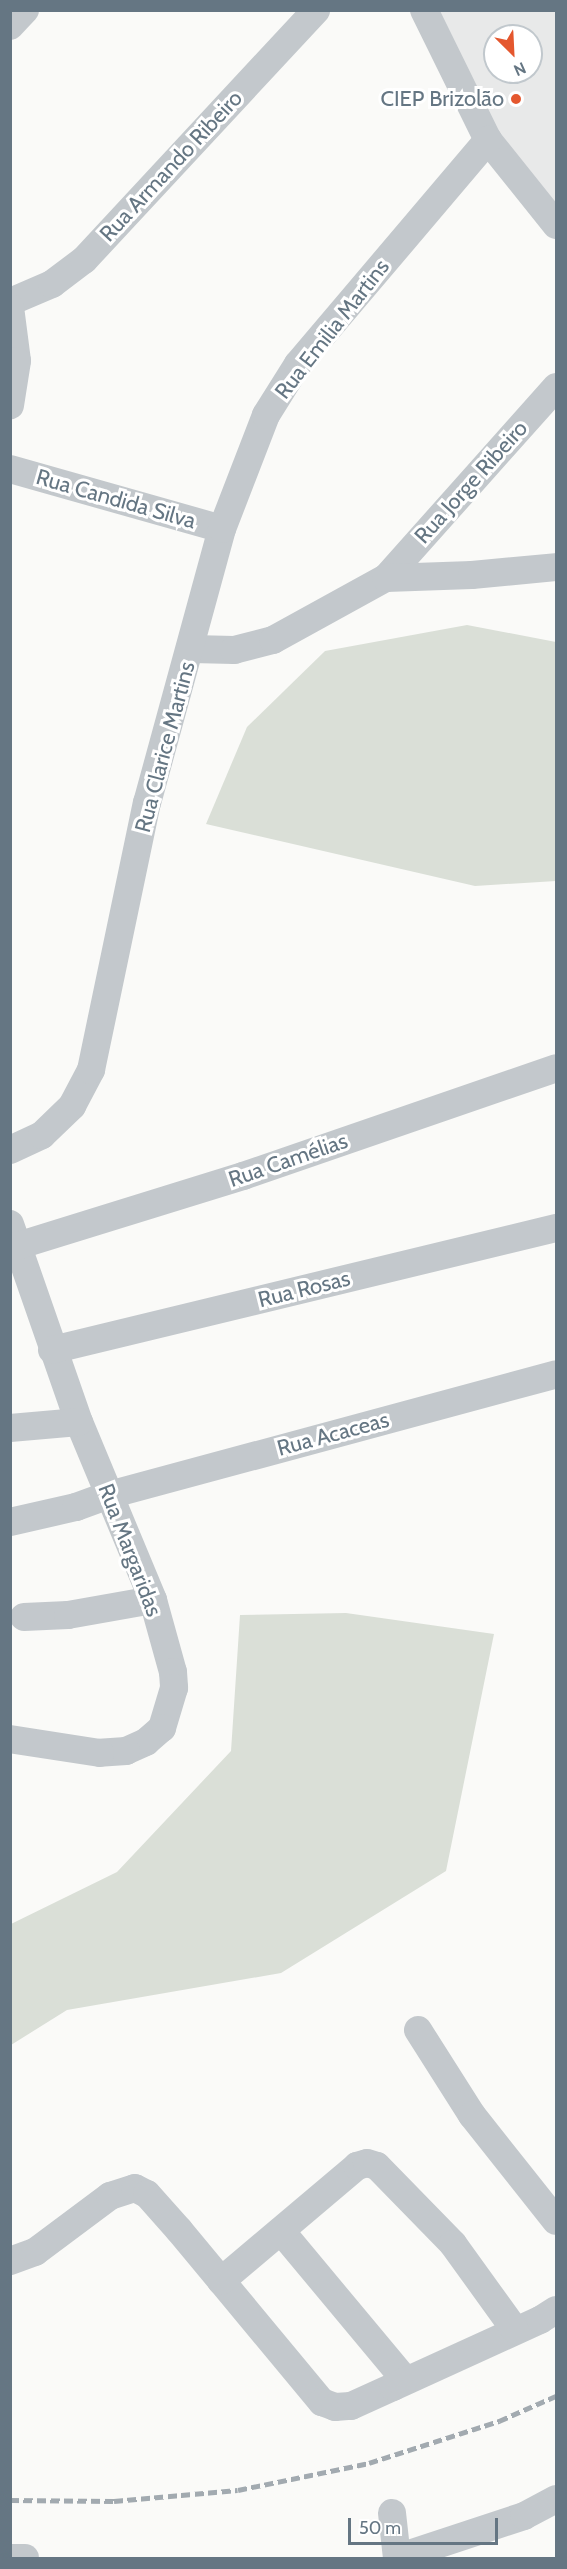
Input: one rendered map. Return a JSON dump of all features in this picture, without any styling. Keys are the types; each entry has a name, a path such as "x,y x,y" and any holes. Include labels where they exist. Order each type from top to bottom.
{"street":[{"path":"10,26 24,10"},
{"name":"Rua Armando Ribeiro","path":"10,302 52,285 84,260 316,10"},
{"path":"424,10 488,140 556,225"},
{"name":"Rua Emilia Martins","path":"192,649 222,529 266,415 298,364 488,140"},
{"path":"10,307 17,361 10,405"},
{"name":"Rua Jorge Ribeiro","path":"386,578 556,387"},
{"name":"Rua Candida Silva","path":"10,469 222,529"},
{"name":"Rua Clarice Martins","path":"10,1150 42,1135 72,1106 91,1070 147,803 192,649 234,650 273,640 386,578 472,575 556,567"},
{"name":"Rua Camélias","path":"14,1235 243,1176 556,1068"},
{"name":"Rua Rosas","path":"52,1350 556,1228"},
{"name":"Rua Margaridas","path":"10,1739 51,1747 109,1752 126,1751 146,1742 162,1728 169,1711 174,1688 173,1672 153,1600 79,1422 52,1350 14,1235"},
{"name":"Rua Acaceas","path":"10,1522 76,1507 109,1495 556,1374"},
{"path":"10,1428 79,1422"},
{"path":"24,1617 68,1615 153,1600"},
{"path":"418,2030 472,2115 556,2221"},
{"path":"221,2281 357,2166 367,2163 377,2166 453,2244 515,2330"},
{"path":"10,2261 35,2252 110,2196 135,2188 147,2194 322,2402 335,2407 351,2406 556,2310"},
{"path":"281,2231 405,2380"},
{"path":"392,2513 397,2558 524,2516 556,2499"},
{"path":"10,2558 25,2559"}],"shaded area":[{"name":"CIEP Brizolão","path":"431,11 556,11 556,211 490,126"},
{"path":"467,625 556,642 556,881 475,886 206,824 247,727 325,651"},
{"path":"346,1613 494,1634 446,1871 281,1973 67,2010 11,2045 11,1924 117,1872 231,1751 240,1615"}],"railway":[{"path":"10,2500 114,2501 238,2490 369,2463 499,2421 556,2396"}],"place":[{"name":"CIEP Brizolão","path":"516,99"}]}
